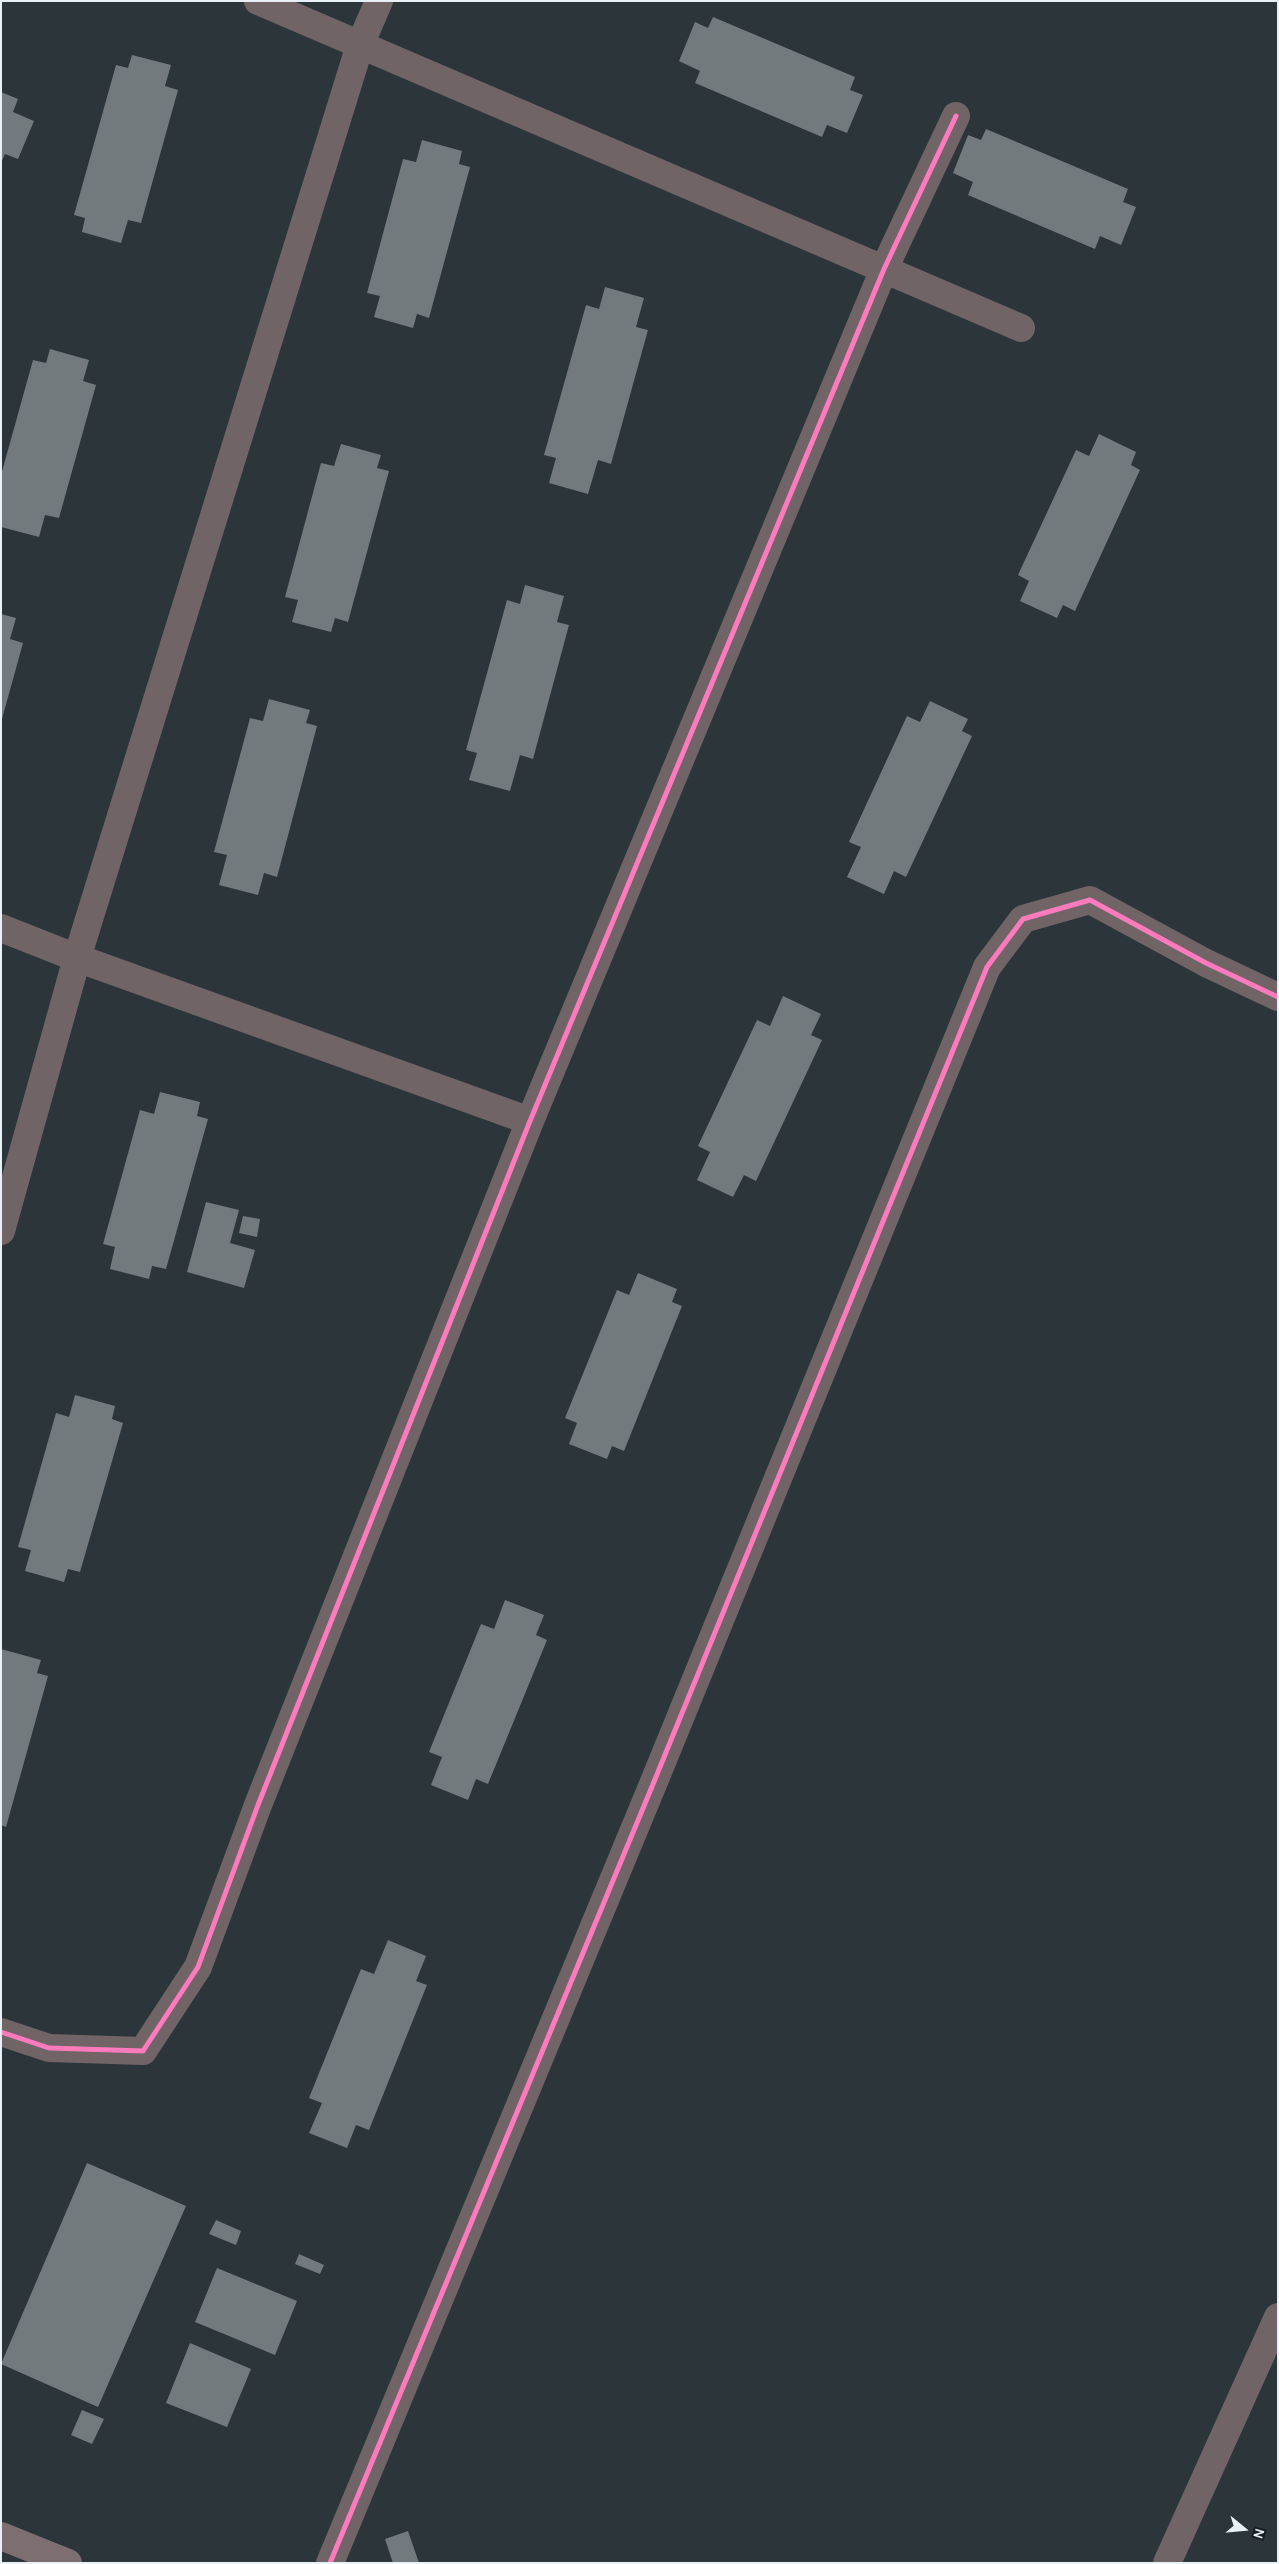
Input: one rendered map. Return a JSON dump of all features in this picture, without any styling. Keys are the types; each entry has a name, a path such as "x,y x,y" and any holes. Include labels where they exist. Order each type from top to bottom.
{"street":[{"path":"258,1 1021,328"},
{"path":"1,1230 77,958 360,44 379,1"},
{"path":"1,2032 49,2048 143,2051 198,1967 258,1805 530,1121 884,270 956,116"},
{"path":"330,2563 647,1798 987,967 1023,919 1090,900 1206,963 1278,997"},
{"path":"1,928 77,958 530,1121"},
{"path":"1167,2563 1278,2317"},
{"path":"1,2536 68,2563"}],"building":[{"path":"713,17 855,77 850,90 863,95 847,133 827,125 822,137 695,83 700,71 679,61 695,22 708,28"},
{"path":"132,55 171,65 165,86 178,90 141,223 128,220 121,243 82,232 85,218 74,215 116,65 128,68"},
{"path":"1,92 18,99 13,112 34,121 18,159 5,154 1,163"},
{"path":"986,129 1128,189 1123,202 1136,207 1121,245 1100,236 1095,249 968,195 973,182 953,173 968,135 981,140"},
{"path":"422,140 462,151 459,164 470,167 429,318 417,314 413,328 374,317 380,296 367,293 403,159 416,162"},
{"path":"605,287 644,298 636,327 648,330 611,464 598,460 588,494 549,483 556,458 544,455 586,305 599,309"},
{"path":"50,349 89,360 83,381 96,385 59,518 45,515 39,537 1,527 1,475 33,360 46,363"},
{"path":"1099,434 1136,452 1131,465 1140,470 1075,611 1063,605 1057,618 1020,601 1029,581 1018,575 1076,450 1089,456"},
{"path":"341,444 381,455 377,468 389,471 348,622 335,618 331,632 292,622 298,600 285,597 321,463 334,466"},
{"path":"525,585 564,596 557,622 569,625 533,759 520,755 510,791 469,780 477,753 466,750 507,600 520,604"},
{"path":"1,614 16,618 10,639 23,643 2,719"},
{"path":"269,699 310,710 306,723 317,726 277,877 264,873 258,895 219,885 227,855 214,852 250,718 263,721"},
{"path":"930,701 968,719 962,731 972,736 906,877 894,871 884,894 847,877 861,847 849,842 907,716 920,722"},
{"path":"783,996 821,1014 811,1035 822,1040 756,1181 744,1175 733,1197 697,1180 710,1152 698,1146 757,1020 770,1026"},
{"path":"160,1092 200,1102 197,1116 208,1119 166,1269 152,1266 149,1279 110,1269 115,1247 103,1244 140,1110 154,1114"},
{"path":"206,1202 239,1210 230,1243 255,1250 244,1288 187,1272"},
{"path":"243,1216 260,1219 257,1237 239,1233"},
{"path":"638,1273 677,1289 672,1302 682,1306 624,1451 612,1446 607,1459 569,1444 577,1423 565,1418 617,1290 629,1295"},
{"path":"75,1395 115,1406 112,1419 123,1423 80,1572 68,1569 64,1582 25,1571 31,1550 18,1547 56,1413 69,1417"},
{"path":"505,1600 544,1615 536,1635 547,1640 488,1784 476,1779 468,1800 431,1785 442,1757 429,1752 481,1624 494,1629"},
{"path":"1,1649 41,1660 37,1673 48,1676 6,1827 1,1825"},
{"path":"388,1940 426,1956 416,1981 427,1985 369,2130 356,2125 347,2148 309,2133 322,2103 309,2098 361,1969 374,1974"},
{"path":"87,2163 186,2206 98,2407 1,2364"},
{"path":"216,2220 241,2231 236,2245 209,2234"},
{"path":"299,2254 324,2265 320,2274 295,2264"},
{"path":"217,2268 297,2301 275,2355 195,2322"},
{"path":"190,2343 251,2369 227,2427 166,2403"},
{"path":"82,2410 104,2419 92,2444 71,2435"},
{"path":"408,2531 419,2563 393,2563 385,2539"}],"cycle path":[{"path":"1,2032 49,2048 143,2051 198,1967 258,1805 530,1121 884,269 956,116"},
{"path":"330,2563 651,1789 987,967 1023,919 1090,900 1206,963 1278,997"}]}
